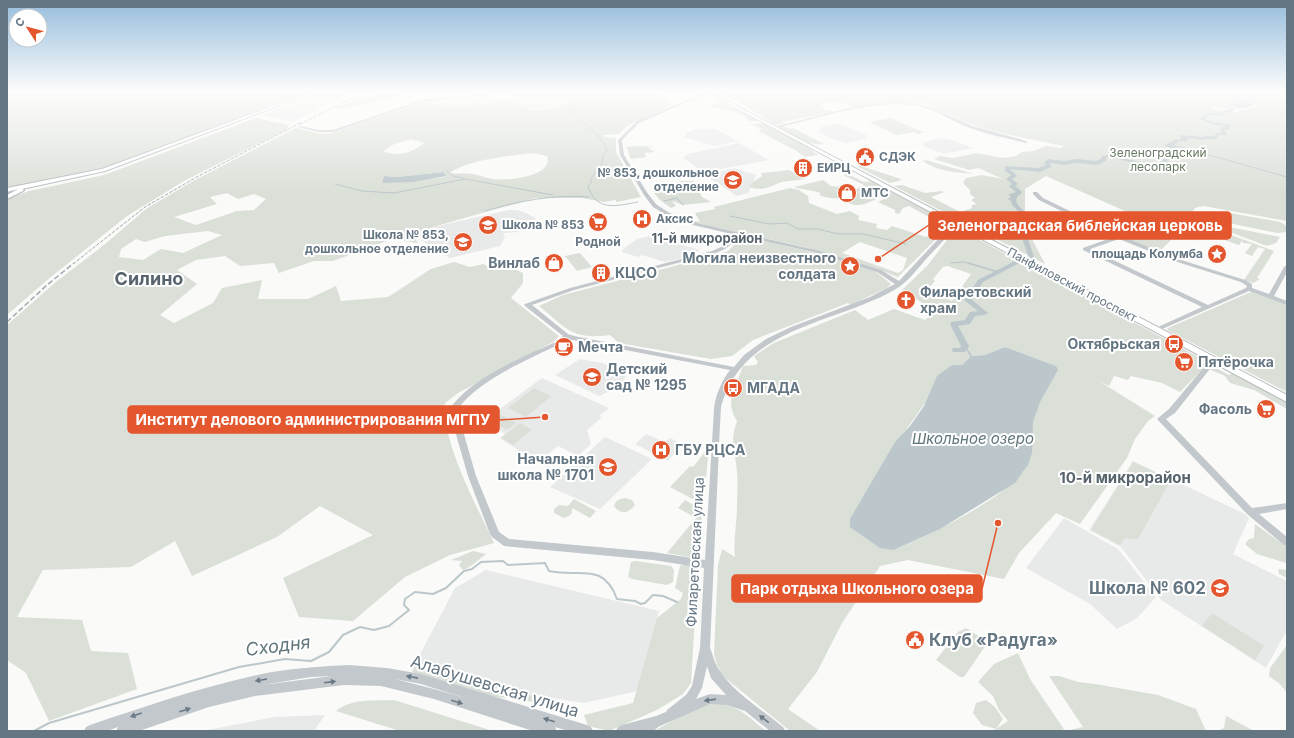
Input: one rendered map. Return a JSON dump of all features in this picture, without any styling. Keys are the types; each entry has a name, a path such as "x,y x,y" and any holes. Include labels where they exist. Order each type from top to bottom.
{"main road":[{"path":"7,193 110,167 219,126"},
{"name":"Панфиловский проспект","path":"776,126 1287,399"},
{"name":"Панфиловский проспект","path":"776,127 1287,395"}],"street":[{"path":"300,127 319,131 332,131 346,126"},
{"path":"632,126 620,140 621,152 646,195 658,208 685,221 797,246 864,266 879,271 900,284"},
{"path":"973,126 1026,142"},
{"path":"1035,193 1041,199 1119,237 1176,260 1249,283 1251,287 1250,289"},
{"name":"Филаретовская улица","path":"671,714 690,699 697,688 705,648 719,400 734,369 754,350 775,338 889,291 900,284 957,223"},
{"path":"734,369 567,336 527,305 572,289 714,252 720,250 741,234"},
{"path":"1119,237 1085,249 1207,307"},
{"path":"1270,297 1287,267"},
{"path":"1160,328 1250,289 1287,303"},
{"path":"567,336 560,342 508,366 456,404 454,410 472,476 496,534 506,543 653,556 709,565"},
{"path":"1218,362 1207,368 1172,411 1161,419 1250,512 1287,542"},
{"path":"1250,512 1287,506"},
{"name":"Филаретовская улица","path":"705,648 715,674 725,686 748,706"},
{"name":"Алабушевская улица","path":"90,731 204,692 300,673 343,670 388,673 429,681 587,731"},
{"name":"Алабушевская улица","path":"122,731 209,702 255,690 344,680 381,681 434,694 551,731"},
{"path":"645,731 656,722 671,714 710,699 727,700 748,706 779,731"},
{"path":"622,731 656,722"}],"shaded area":[{"path":"847,126 868,136 866,139 846,143 832,139 818,132 821,127"},
{"path":"695,129 716,129 738,141 715,146 684,137 687,133"},
{"path":"942,138 973,148 944,154 923,146 924,142"},
{"path":"739,143 769,160 710,171 702,171 683,158 688,154"},
{"name":"№ 853, дошкольное отделение","path":"734,168 756,175 748,193 737,196 705,175"},
{"path":"509,210 517,210 526,213 535,218 536,223 518,232 503,233 505,237 500,246 450,258 421,240 415,231"},
{"path":"650,236 700,250 691,256 665,262 642,255 638,257 622,252 623,249 637,239"},
{"name":"Детский сад № 1295","path":"580,359 602,363 627,373 621,386 599,396 555,375"},
{"path":"542,378 609,408 599,416 602,417 587,430 591,444 578,456 558,446 547,455 527,456 500,438 505,434 486,419"},
{"name":"ГБУ РЦСА","path":"646,434 662,441 666,441 670,438 682,444 668,461 635,444"},
{"name":"Начальная школа № 1701","path":"605,437 652,459 600,509 550,487"},
{"name":"Школа № 602","path":"1133,461 1245,514 1249,518 1233,554 1287,581 1287,630 1266,668 1161,600 1121,547 1089,530"},
{"path":"1064,518 1118,549 1156,597 1137,618 1117,629 1090,604 1026,568"},
{"path":"486,570 659,611 638,691 584,703 529,694 416,662 455,588"},
{"path":"325,715 314,731 202,731 275,717"}],"green space":[{"path":"7,126 216,126 112,166 8,189"},
{"path":"233,126 288,126 288,129 184,181 127,216 46,281 7,315 7,199 29,191 104,175"},
{"path":"351,126 627,126 619,134 603,135 605,137 616,138 616,152 641,197 617,202 615,200 604,202 582,198 535,198 412,233 418,243 392,239 333,261 314,261 279,273 274,263 240,266 225,256 196,260 177,270 197,284 160,315 174,323 213,303 222,288 262,280 258,299 308,299 336,286 341,301 388,297 431,269 454,262 470,267 483,264 498,270 510,267 523,273 523,283 511,298 559,336 553,342 458,393 445,403 449,437 455,456 470,493 494,543 450,555 405,577 353,621 299,617 283,578 373,535 320,506 277,537 192,576 175,541 131,567 43,570 17,617 82,620 91,651 128,653 137,689 49,721 26,673 7,660 7,325 57,281 104,245 146,209 193,181 296,128 321,134 332,133","holes":["411,139 424,143 410,152 400,154 383,151 392,145","534,153 547,156 547,163 543,169 528,176 508,179 493,179 472,174 450,173 457,168 478,161","444,172 446,176 439,178 382,182 385,176 397,177","227,193 238,199 254,194 266,199 254,210 237,211 196,225 174,217 217,204 210,197","208,231 222,235 183,253 161,249 143,260 119,257 121,249 136,239 145,242 165,236"]},
{"path":"756,126 770,126 776,130 774,130 813,149 811,150 818,155 805,157 795,150 758,131 762,129"},
{"path":"784,126 789,129 793,128 824,144 813,144 807,142 780,127"},
{"path":"879,126 910,126 924,132 919,134 914,132 897,135"},
{"name":"Зеленоградский лесопарк","path":"979,126 1287,126 1287,221 1203,206 1195,208 1188,219 1192,223 1192,226 1181,231 1159,225 1169,231 1163,230 1161,232 1176,235 1159,252 1119,237 1152,223 1046,176 1025,189 1025,226 1045,264 963,222 968,215 963,211 972,208 972,205 977,204 971,200 975,198 970,194 970,190 963,183 966,178 982,175 1003,179 978,168 969,170 934,159 940,156 953,158 976,153 1003,158 1016,156 1022,152 1033,151 1046,146 1062,148 1063,146 1013,136"},
{"path":"627,147 655,147 648,148 655,152 644,153 647,157 630,159"},
{"path":"926,160 974,174 941,169 929,165 923,161"},
{"path":"858,165 902,180 890,183 860,168"},
{"path":"789,170 805,179 782,182 757,189 749,187 753,182 762,176 761,173"},
{"path":"848,174 864,182 872,181 890,191 865,204 854,205 849,203 852,198 850,197 855,193 851,192 864,185 843,175"},
{"path":"823,180 831,186 850,188 849,190 841,192 838,195 843,198 831,198 819,195 821,193 794,187"},
{"path":"681,181 694,181 702,197 711,202 683,205 672,201 676,206 671,208 660,200 654,193 669,191 674,188 675,184"},
{"path":"902,185 925,193 942,191 944,192 931,197 964,214 960,219 955,218 894,186"},
{"path":"790,188 799,190 808,196 809,203 837,214 850,211 859,216 858,220 877,224 876,228 887,230 892,226 926,237 936,232 940,235 898,277 804,247 693,222 676,216 700,222 695,213 715,209 714,207","holes":["860,242 907,258 903,270 898,273 842,253"]},
{"path":"891,192 948,221 949,223 942,231 940,227 942,224 909,206 903,208 899,214 895,213 895,210 878,202 890,196 887,194"},
{"path":"1213,212 1224,212 1280,222 1287,226 1287,232 1277,233 1219,221 1211,217"},
{"path":"1202,224 1274,251 1257,278 1260,279 1253,283 1244,280 1265,249 1258,247 1252,256 1245,253 1252,244 1243,243 1242,241 1239,245 1195,230 1204,227 1199,225"},
{"path":"1226,226 1280,237 1276,243 1267,246 1219,228"},
{"path":"959,229 1206,361 1208,364 1180,392 1162,383 1131,376 1128,380 1114,376 1109,386 1099,381 1155,416 1148,421 1135,439 1127,458 1080,524 1056,513 1019,553 1004,579 908,560 880,566 842,623 817,672 788,709 820,731 790,731 723,676 717,665 714,654 718,565 722,549 735,557 734,544 737,513 737,481 733,435 737,421 731,406 732,394 743,366 756,365 758,362 754,356 774,343 855,310 868,320 894,309 925,320 935,311 902,290 928,265 947,240","holes":["947,266 971,274 952,301 928,289 935,281 933,279 943,267","1005,347 1056,366 1035,415 1032,427 1031,454 1028,464 1020,476 988,501 947,525 894,550 903,434 952,365 962,365 971,356 985,355"]},
{"path":"743,236 812,252 875,271 891,284 887,288 850,305 848,303 753,340 732,356 711,359 619,343 610,335 587,336 578,334 564,327 539,306 563,295 720,254 728,251"},
{"path":"580,253 592,267 577,271 565,256"},
{"path":"1251,292 1287,304 1287,392 1167,330 1168,328"},
{"path":"1214,367 1229,375 1234,372 1287,401 1287,409 1254,390 1230,383 1225,376 1211,370"},
{"path":"534,388 551,396 526,417 508,408"},
{"path":"497,413 516,423 507,430 488,420"},
{"path":"520,423 532,430 513,445 501,438"},
{"path":"704,453 708,456 704,502 700,503 670,487 690,466 693,467"},
{"path":"1133,462 1171,480 1138,539 1125,538 1120,545 1091,530"},
{"path":"625,498 632,500 635,505 627,512 619,511 614,506 618,500"},
{"path":"574,499 596,511 590,518 572,508 572,513 564,518 554,513 554,509 559,505 568,506"},
{"path":"685,500 700,509 702,513 698,556 694,558 667,553 696,518 678,508"},
{"path":"1255,524 1287,547 1287,578 1279,574 1278,569 1286,570 1286,563 1257,554 1245,544 1249,539 1254,538"},
{"path":"473,551 486,554 471,566 463,570 459,565 462,561 451,560"},
{"path":"636,561 671,566 674,570 673,582 667,585 628,577 631,562"},
{"path":"685,563 698,566 691,683 683,694 657,710 609,731 588,726 584,715 633,703 657,618 681,599 683,593 675,588 680,566"},
{"path":"1212,613 1264,646 1255,660 1202,626"},
{"path":"966,628 988,642 964,677 960,677 936,660 958,632"},
{"path":"1287,645 1287,693 1280,684 1269,676 1270,668"},
{"path":"1018,653 1030,679 1065,731 993,731 1008,721 999,710 993,696 978,682 994,664"},
{"path":"416,662 530,695 556,699 552,707 519,699 493,697 412,672"},
{"path":"1049,676 1059,676 1078,682 1158,695 1196,709 1206,731 1104,731 1103,729 1103,731 1065,731 1083,727"},
{"path":"371,700 394,700 493,731 400,731 336,711 356,702"},
{"path":"986,700 995,707 1003,719 996,729 982,725 973,713 976,703"},
{"path":"714,703 730,706 742,712 766,731 654,731 696,708"},
{"path":"1226,716 1254,731 1217,731 1224,728"}],"water":[{"path":"444,172 446,176 413,182 382,183 384,176 397,177"},
{"name":"Школьное озеро","path":"1005,347 1056,366 1058,370 1040,402 1033,422 1032,453 1028,465 1015,483 940,529 894,550 880,548 850,527 850,519 895,442 910,426 924,406 937,376 952,365 962,365 971,356 985,355"}],"waterway":[{"path":"588,126 599,137 607,150 603,156 602,163 590,180 592,182 588,186 592,194 596,200 602,204 615,206 638,202"},
{"name":"Сходня","path":"1031,257 1020,224 1023,213 1014,204 1014,200 1011,199 1015,197 1012,195 1018,194 1019,192 1012,186 1015,184 1009,179 1014,176 1008,171 1007,167 1040,170 1049,166 1047,163 1048,161 1064,163 1077,161 1097,163 1104,160 1104,157 1109,156 1158,168 1161,167 1161,164 1165,164 1164,161 1167,156 1165,155 1166,153 1175,151 1175,148 1167,145 1175,143 1175,141 1186,140 1182,136 1203,139 1205,137 1215,138 1219,134 1225,134 1222,130 1223,128 1226,128"},
{"path":"1170,144 1287,177"},
{"path":"447,171 453,176 463,178"},
{"path":"335,184 362,191 394,193 465,179 553,195"},
{"path":"485,211 511,204 550,197 589,197"},
{"path":"664,201 677,198 683,205"},
{"path":"730,216 769,224 787,223 798,229 818,229 838,234 863,234 906,244"},
{"name":"Сходня","path":"956,350 962,350 965,346 954,324 967,322 973,314 984,313 968,300 980,281 1021,260"},
{"path":"951,263 968,263"},
{"path":"968,263 972,264"},
{"path":"968,263 998,272"},
{"path":"965,346 971,356"},
{"name":"Сходня","path":"34,731 49,723 239,667 285,659 311,661 329,652 343,635 360,627 374,630 389,626 409,610 404,605 405,599 415,592 433,594 446,588 464,571 472,569 481,562 503,561 508,565 545,563 549,571 560,573 589,573 598,575 611,587 617,599 635,601 641,604 645,603 653,595 663,596 677,602"}],"railway":[{"path":"73,264 145,207 195,178 293,126"},
{"path":"7,322 47,285 74,263"}],"place":[{"name":"СДЭК","path":"865,157"},
{"name":"ЕИРЦ","path":"803,168"},
{"name":"№ 853, дошкольное отделение","path":"733,180"},
{"name":"МТС","path":"847,193"},
{"name":"Аксис","path":"642,219"},
{"name":"Родной","path":"598,222"},
{"name":"Школа № 853","path":"488,225"},
{"name":"Школа № 853, дошкольное отделение","path":"463,242"},
{"name":"площадь Колумба","path":"1217,254"},
{"name":"Зеленоградская библейская церковь","path":"878,259"},
{"name":"Винлаб","path":"554,263"},
{"name":"Могила неизвестного солдата","path":"850,266"},
{"name":"КЦСО","path":"601,273"},
{"name":"Филаретовский храм","path":"906,300"},
{"name":"Октябрьская","path":"1174,344"},
{"name":"Мечта","path":"564,347"},
{"name":"Пятёрочка","path":"1184,362"},
{"name":"Детский сад № 1295","path":"592,377"},
{"name":"МГАДА","path":"733,388"},
{"name":"Фасоль","path":"1266,409"},
{"name":"Институт делового администрирования МГПУ","path":"545,417"},
{"name":"ГБУ РЦСА","path":"661,450"},
{"name":"Начальная школа № 1701","path":"608,467"},
{"name":"Парк отдыха Школьного озера","path":"998,523"},
{"name":"Школа № 602","path":"1220,588"},
{"name":"Клуб «Радуга»","path":"915,640"}],"district":[{"name":"11-й микрорайон","path":"707,238"},
{"name":"Силино","path":"149,279"},
{"name":"10-й микрорайон","path":"1125,478"}]}
